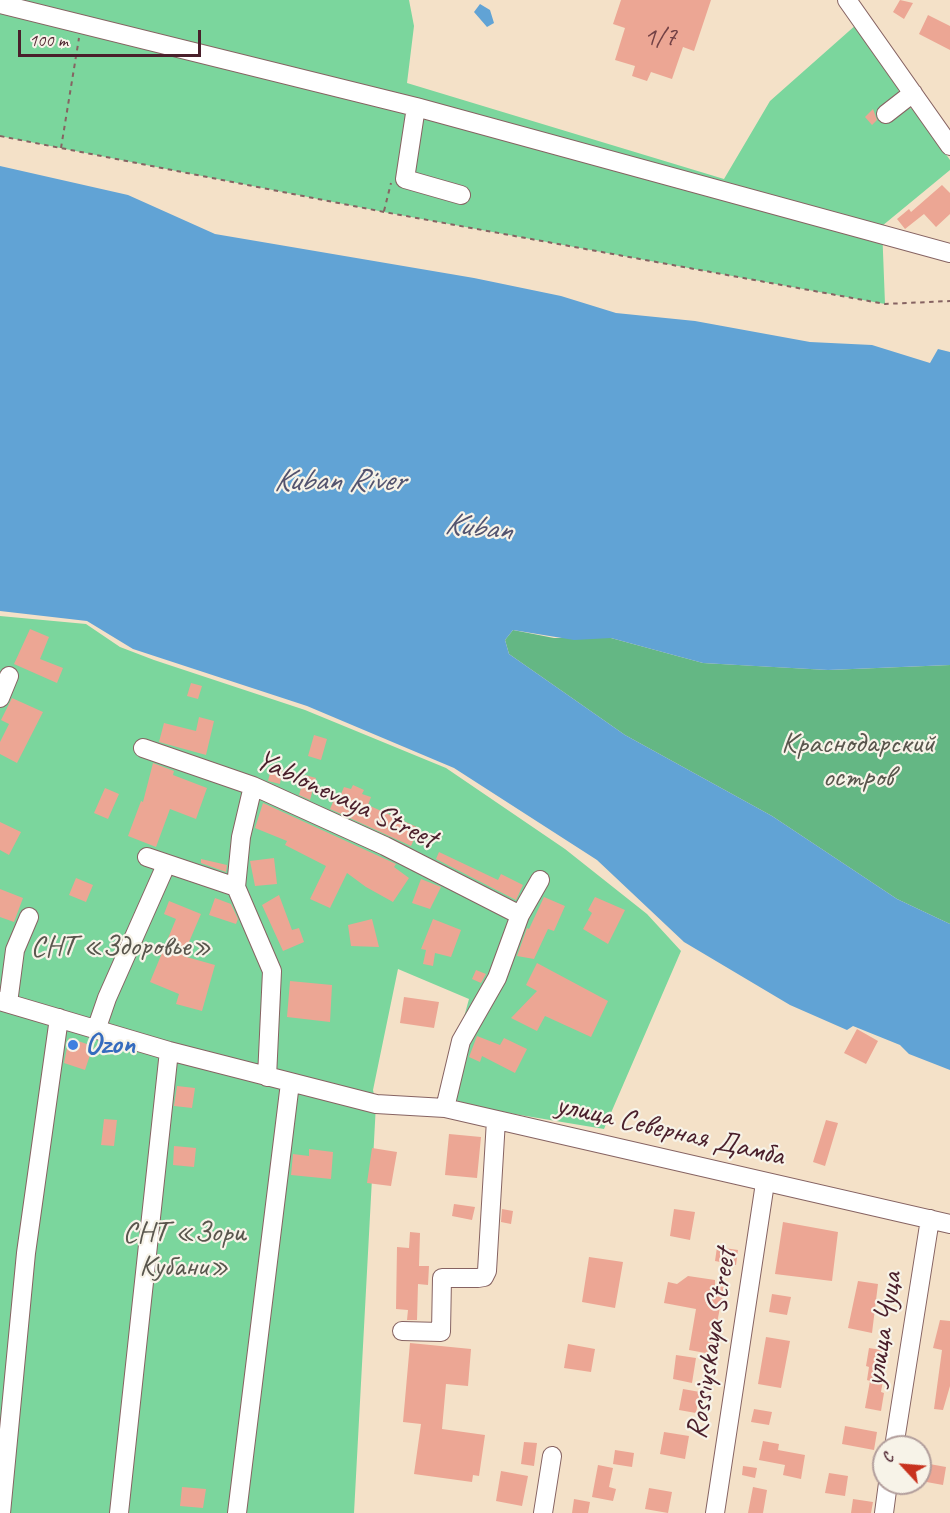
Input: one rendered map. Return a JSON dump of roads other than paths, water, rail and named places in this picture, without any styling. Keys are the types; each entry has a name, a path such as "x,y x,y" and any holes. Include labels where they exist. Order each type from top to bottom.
{"street":[{"path":"847,0 950,146"},
{"path":"0,4 416,107 950,253"},
{"path":"886,114 913,93"},
{"path":"416,107 405,179 461,195"},
{"path":"0,698 9,676"},
{"name":"Yablonevaya Street","path":"143,748 253,786 385,846 520,915"},
{"path":"253,786 241,837 236,887 272,971 267,1077"},
{"path":"147,857 165,865 236,887"},
{"path":"96,1030 107,998 165,865"},
{"path":"445,1108 461,1041 498,978 520,915 540,880"},
{"path":"4,1002 15,950 29,917"},
{"name":"улица Северная Дамба","path":"4,1002 170,1051 376,1104 445,1108 950,1224"},
{"path":"1,1513 26,1253 59,1018"},
{"path":"119,1513 170,1051"},
{"path":"237,1513 290,1083"},
{"path":"402,1331 441,1332 442,1278 478,1278 483,1277 487,1271 496,1120"},
{"name":"Rossiyskaya Street","path":"715,1513 765,1183"},
{"path":"930,1219 950,1234"},
{"name":"улица Чуца","path":"896,1435 930,1219"},
{"path":"543,1513 552,1456"},
{"path":"884,1513 886,1495"}],"water":[{"path":"480,4 490,10 494,23 487,27 474,12"},
{"name":"Kuban River","path":"0,166 128,195 215,234 474,278 561,296 616,313 695,321 810,342 872,345 930,363 938,349 950,352 950,665 828,670 755,666 703,663 611,638 574,640 513,630 505,640 509,654 625,735 772,816 897,899 950,924 950,1070 909,1054 900,1045 853,1026 847,1030 790,1005 684,942 597,860 454,768 307,706 133,649 87,621 0,611"}],"place":[{"name":"Ozon","path":"73,1045"}],"water label":[{"name":"Kuban","path":"478,528"}],"park label":[{"name":"Краснодарский остров","path":"858,761"},
{"name":"СНТ «Здоровье»","path":"121,947"},
{"name":"СНТ «Зори Кубани»","path":"184,1250"}]}
